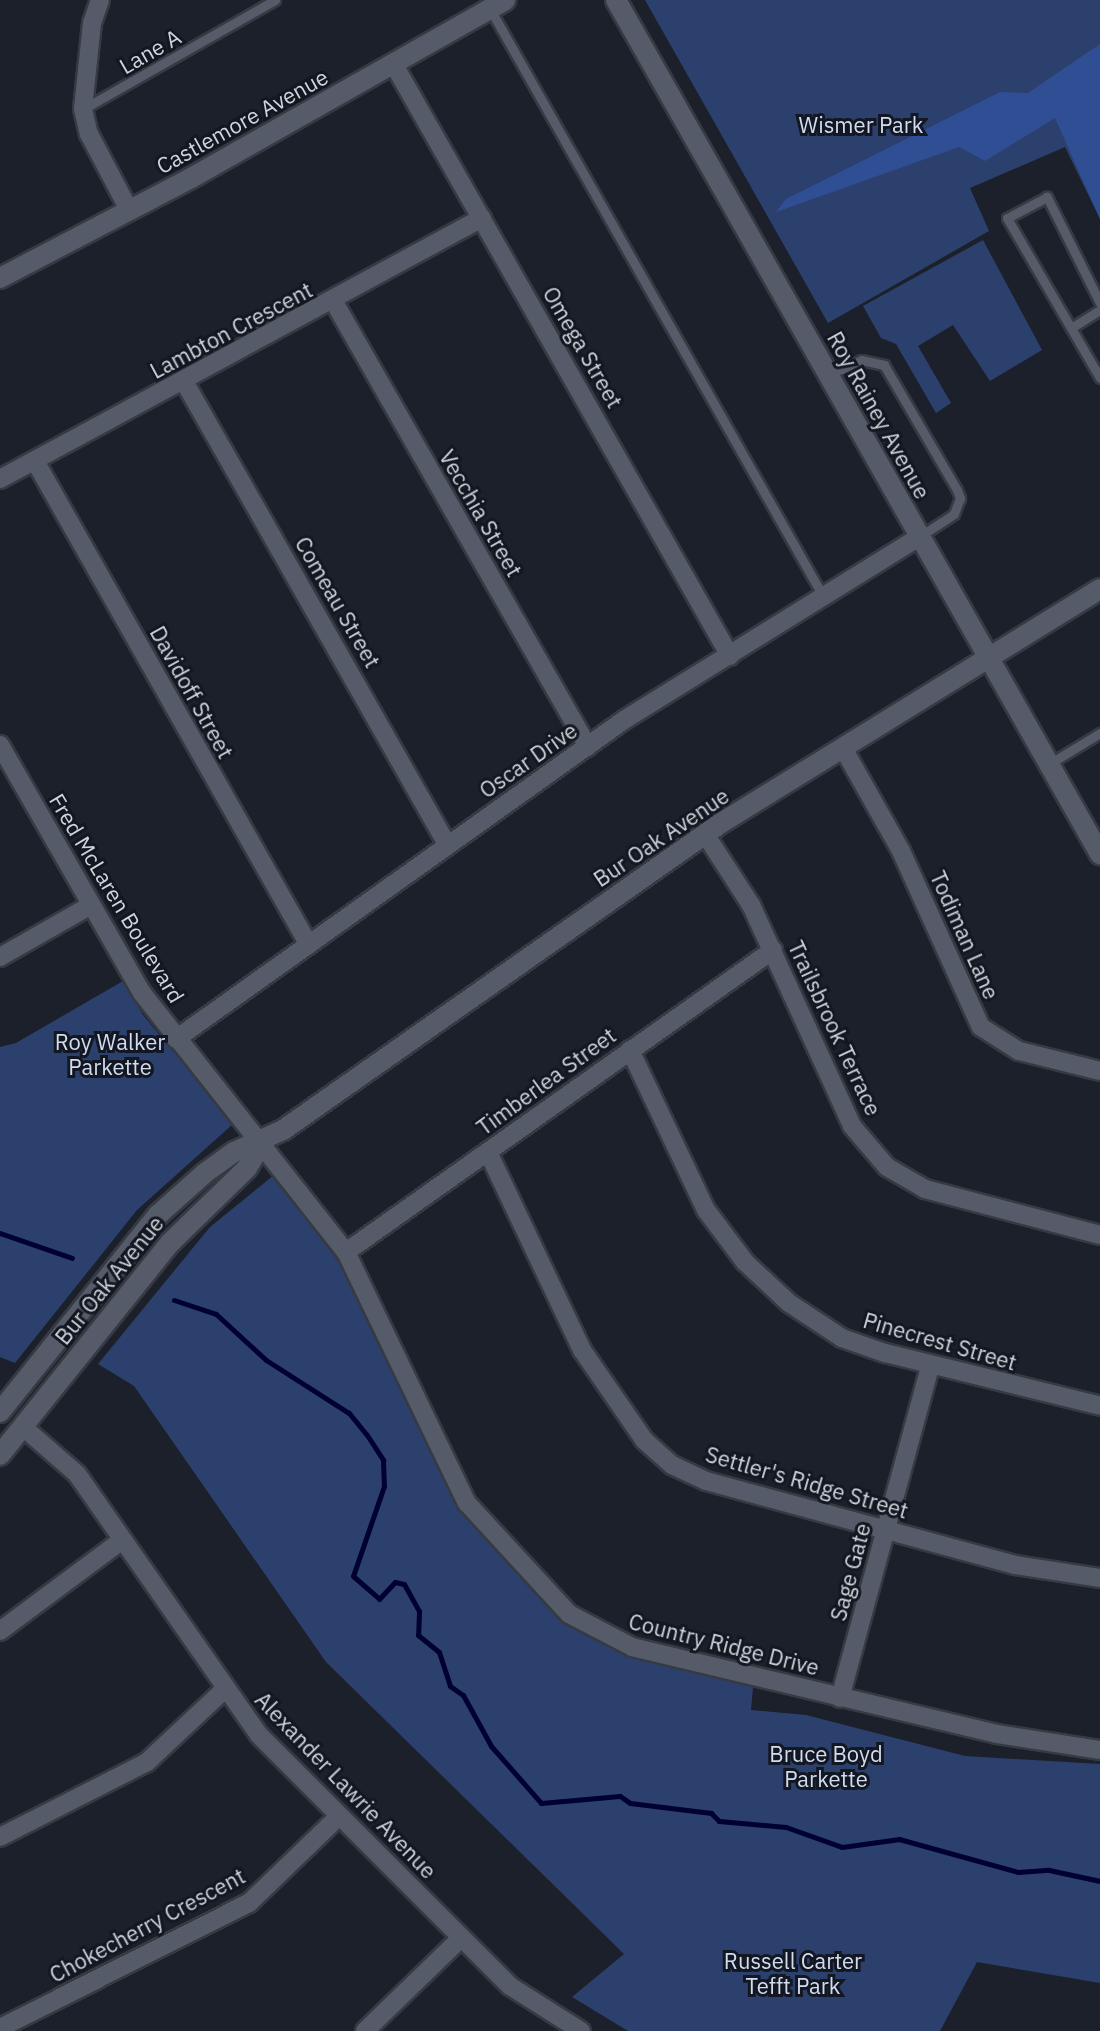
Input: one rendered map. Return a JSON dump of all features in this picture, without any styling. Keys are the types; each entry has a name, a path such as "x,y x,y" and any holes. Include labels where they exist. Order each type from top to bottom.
{"street":[{"path":"100,0 92,23 83,109 89,134 129,210"},
{"name":"Roy Rainey Avenue","path":"616,0 1100,854"},
{"name":"Castlemore Avenue","path":"0,278 129,210 497,4"},
{"name":"Omega Street","path":"393,63 730,656"},
{"name":"Lambton Crescent","path":"0,479 185,383 482,218"},
{"name":"Vecchia Street","path":"334,302 588,747"},
{"name":"Comeau Street","path":"185,383 448,846"},
{"name":"Davidoff Street","path":"35,461 309,945"},
{"name":"Oscar Drive","path":"176,1039 588,747 919,537"},
{"name":"Bur Oak Avenue","path":"0,1411 172,1201 234,1152 262,1143 705,834 1100,589"},
{"name":"Fred McLaren Boulevard","path":"0,745 142,993 262,1143"},
{"name":"Todiman Lane","path":"843,748 901,851 981,1027 1011,1048 1100,1071"},
{"name":"Trailsbrook Terrace","path":"705,834 751,905 852,1126 887,1167 925,1189 1100,1235"},
{"path":"0,957 91,905"},
{"name":"Timberlea Street","path":"346,1252 773,950"},
{"name":"Pinecrest Street","path":"630,1050 706,1210 745,1262 789,1303 842,1338 930,1366 1100,1406"},
{"name":"Bur Oak Avenue","path":"0,1455 170,1243 247,1168 262,1143"},
{"name":"Country Ridge Drive","path":"262,1143 346,1252 459,1490 484,1525 569,1614 632,1647 997,1734 1100,1750"},
{"name":"Settler's Ridge Street","path":"488,1152 571,1330 657,1454 706,1481 1015,1565 1100,1578"},
{"name":"Sage Gate","path":"840,1698 930,1366"},
{"name":"Alexander Lawrie Avenue","path":"23,1427 69,1465 259,1735 510,1986 581,2031"},
{"path":"0,1631 122,1540"},
{"path":"0,1837 147,1762 225,1689"},
{"name":"Chokecherry Crescent","path":"0,2028 249,1903 339,1816"},
{"path":"365,2031 461,1938"}],"lane":[{"name":"Lane A","path":"83,109 275,0"},
{"path":"497,4 824,598"},
{"path":"1100,303 1047,197 1007,218 1100,378"},
{"path":"1071,328 1100,310"},
{"path":"828,375 861,360 884,365 957,490 960,498 954,514 919,537"},
{"path":"1049,764 1100,733"},
{"path":"0,1411 23,1427"}],"green space":[{"name":"Wismer Park","path":"645,0 1100,0 1100,219 1065,147 970,188 989,231 828,323"},
{"path":"983,240 1042,350 990,381 953,325 918,346 951,403 936,413 896,344 881,338 863,306"},
{"name":"Roy Walker Parkette","path":"123,981 143,1015 233,1124 137,1210 15,1363 0,1357 0,1047 16,1043"},
{"path":"274,1175 350,1277 453,1500 535,1594 579,1632 627,1656 753,1687 751,1710 806,1715 965,1756 1100,1764 1100,1983 977,1962 940,2031 628,2031 572,1997 624,1954 326,1662 134,1386 98,1364 210,1227"}],"shaded area":[{"path":"1100,44 1100,219 1055,118 985,161 959,147 776,212 786,199 1000,92 1028,93"}],"waterway":[{"path":"0,1233 72,1258"},
{"path":"174,1300 216,1314 266,1360 349,1413 367,1435 383,1460 384,1486 353,1576 379,1599 395,1582 404,1584 419,1611 418,1635 439,1652 450,1686 463,1695 491,1746 541,1803 620,1796 630,1803 711,1813 719,1821 786,1827 842,1847 899,1839 1018,1872 1049,1870 1100,1881"}],"park label":[{"name":"Bruce Boyd Parkette","path":"826,1766"},
{"name":"Russell Carter Tefft Park","path":"793,1972"}]}
